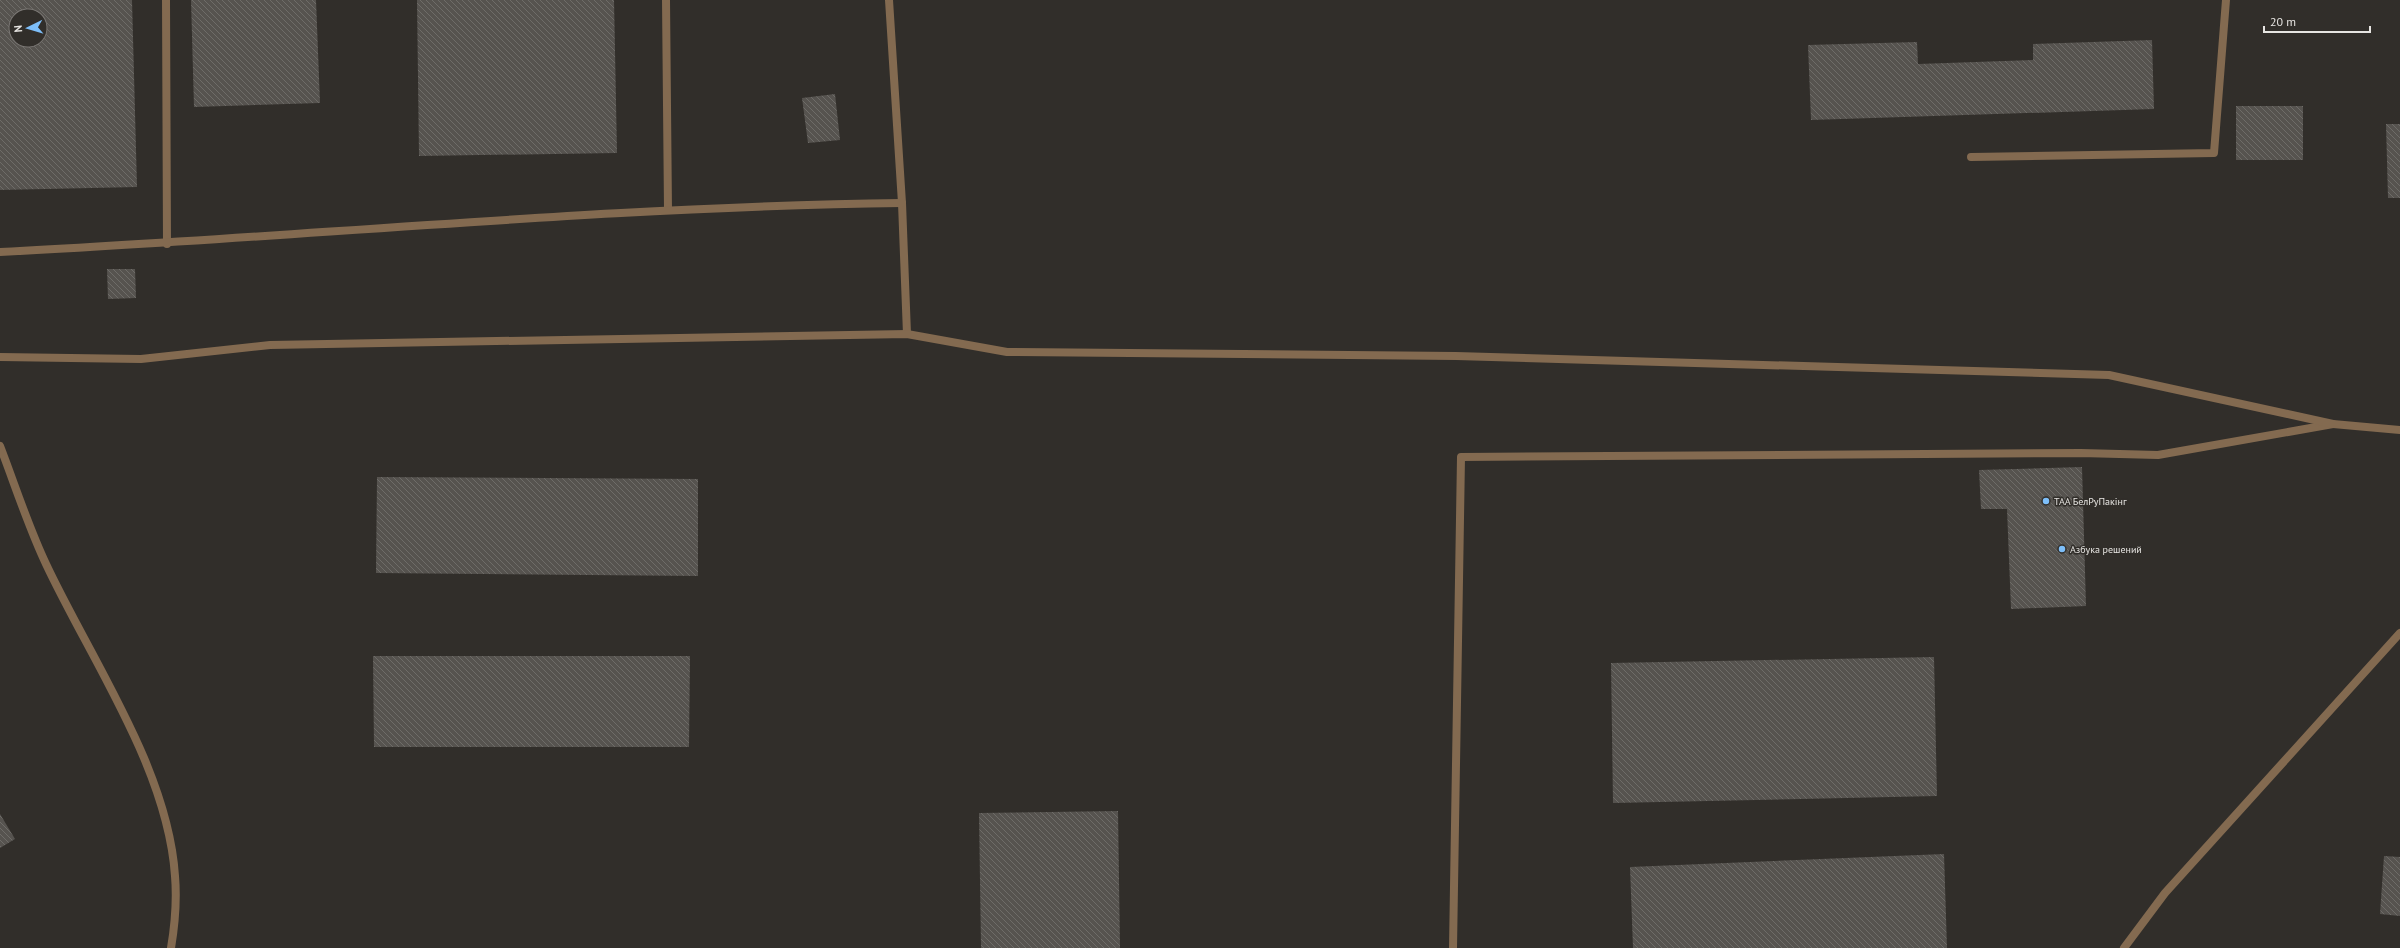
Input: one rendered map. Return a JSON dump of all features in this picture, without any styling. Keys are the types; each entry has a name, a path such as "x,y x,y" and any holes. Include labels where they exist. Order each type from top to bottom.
{"street":[{"path":"166,0 167,244"},
{"path":"666,0 668,210"},
{"path":"888,0 902,203 907,334"},
{"path":"1971,157 2214,153 2226,0"},
{"path":"0,252 167,244 668,210 902,203"},
{"path":"0,357 141,359 270,345 907,334 1007,352 1456,356 2109,375 2333,424 2400,430"},
{"path":"1453,948 1461,457 2081,453 2158,455 2333,424"},
{"path":"0,446 46,563 146,761 166,820 175,875 175,918 172,948"},
{"path":"2124,948 2165,893 2400,633"}],"building":[{"path":"0,0 132,0 137,187 0,190"},
{"path":"191,0 316,0 320,103 194,107"},
{"path":"417,0 614,0 617,153 419,156"},
{"path":"2152,40 2154,109 1811,120 1808,45 1917,42 1918,64 2033,60 2033,44"},
{"path":"835,94 840,140 808,143 802,98"},
{"path":"2236,106 2303,106 2303,160 2236,160"},
{"path":"2386,124 2400,124 2400,198 2388,198"},
{"path":"107,269 135,269 136,298 108,299"},
{"path":"2082,467 2086,606 2011,609 2007,509 1981,509 1979,470"},
{"path":"377,477 698,479 698,576 376,573"},
{"path":"373,656 690,656 689,747 374,747"},
{"path":"1934,657 1937,796 1613,803 1611,663"},
{"path":"1118,811 1120,948 981,948 979,813"},
{"path":"0,814 15,839 0,848"},
{"path":"1944,854 1947,948 1633,948 1630,867"},
{"path":"2384,856 2400,857 2400,916 2380,914"}],"place":[{"name":"ТАА БелРуПакінг","path":"2046,501"},
{"name":"Азбука решений","path":"2062,549"}]}
